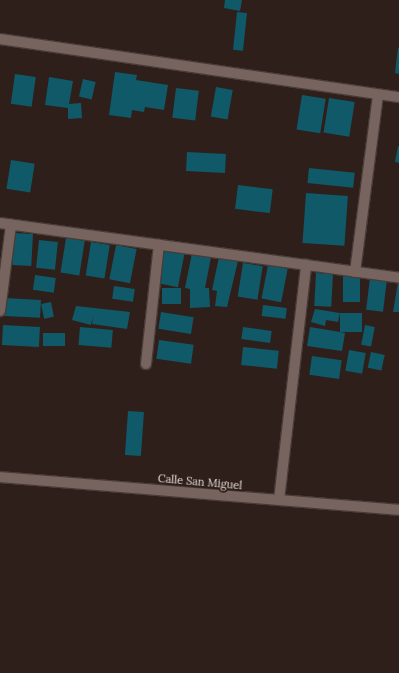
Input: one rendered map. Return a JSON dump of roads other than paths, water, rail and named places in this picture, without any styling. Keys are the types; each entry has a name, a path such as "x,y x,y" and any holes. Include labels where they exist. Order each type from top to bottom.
{"street":[{"path":"0,38 399,97"},
{"path":"355,272 378,95"},
{"path":"0,224 399,278"},
{"path":"0,311 11,225"},
{"path":"146,364 160,245"},
{"path":"278,500 306,266"},
{"name":"Calle San Miguel","path":"0,477 399,510"}]}
